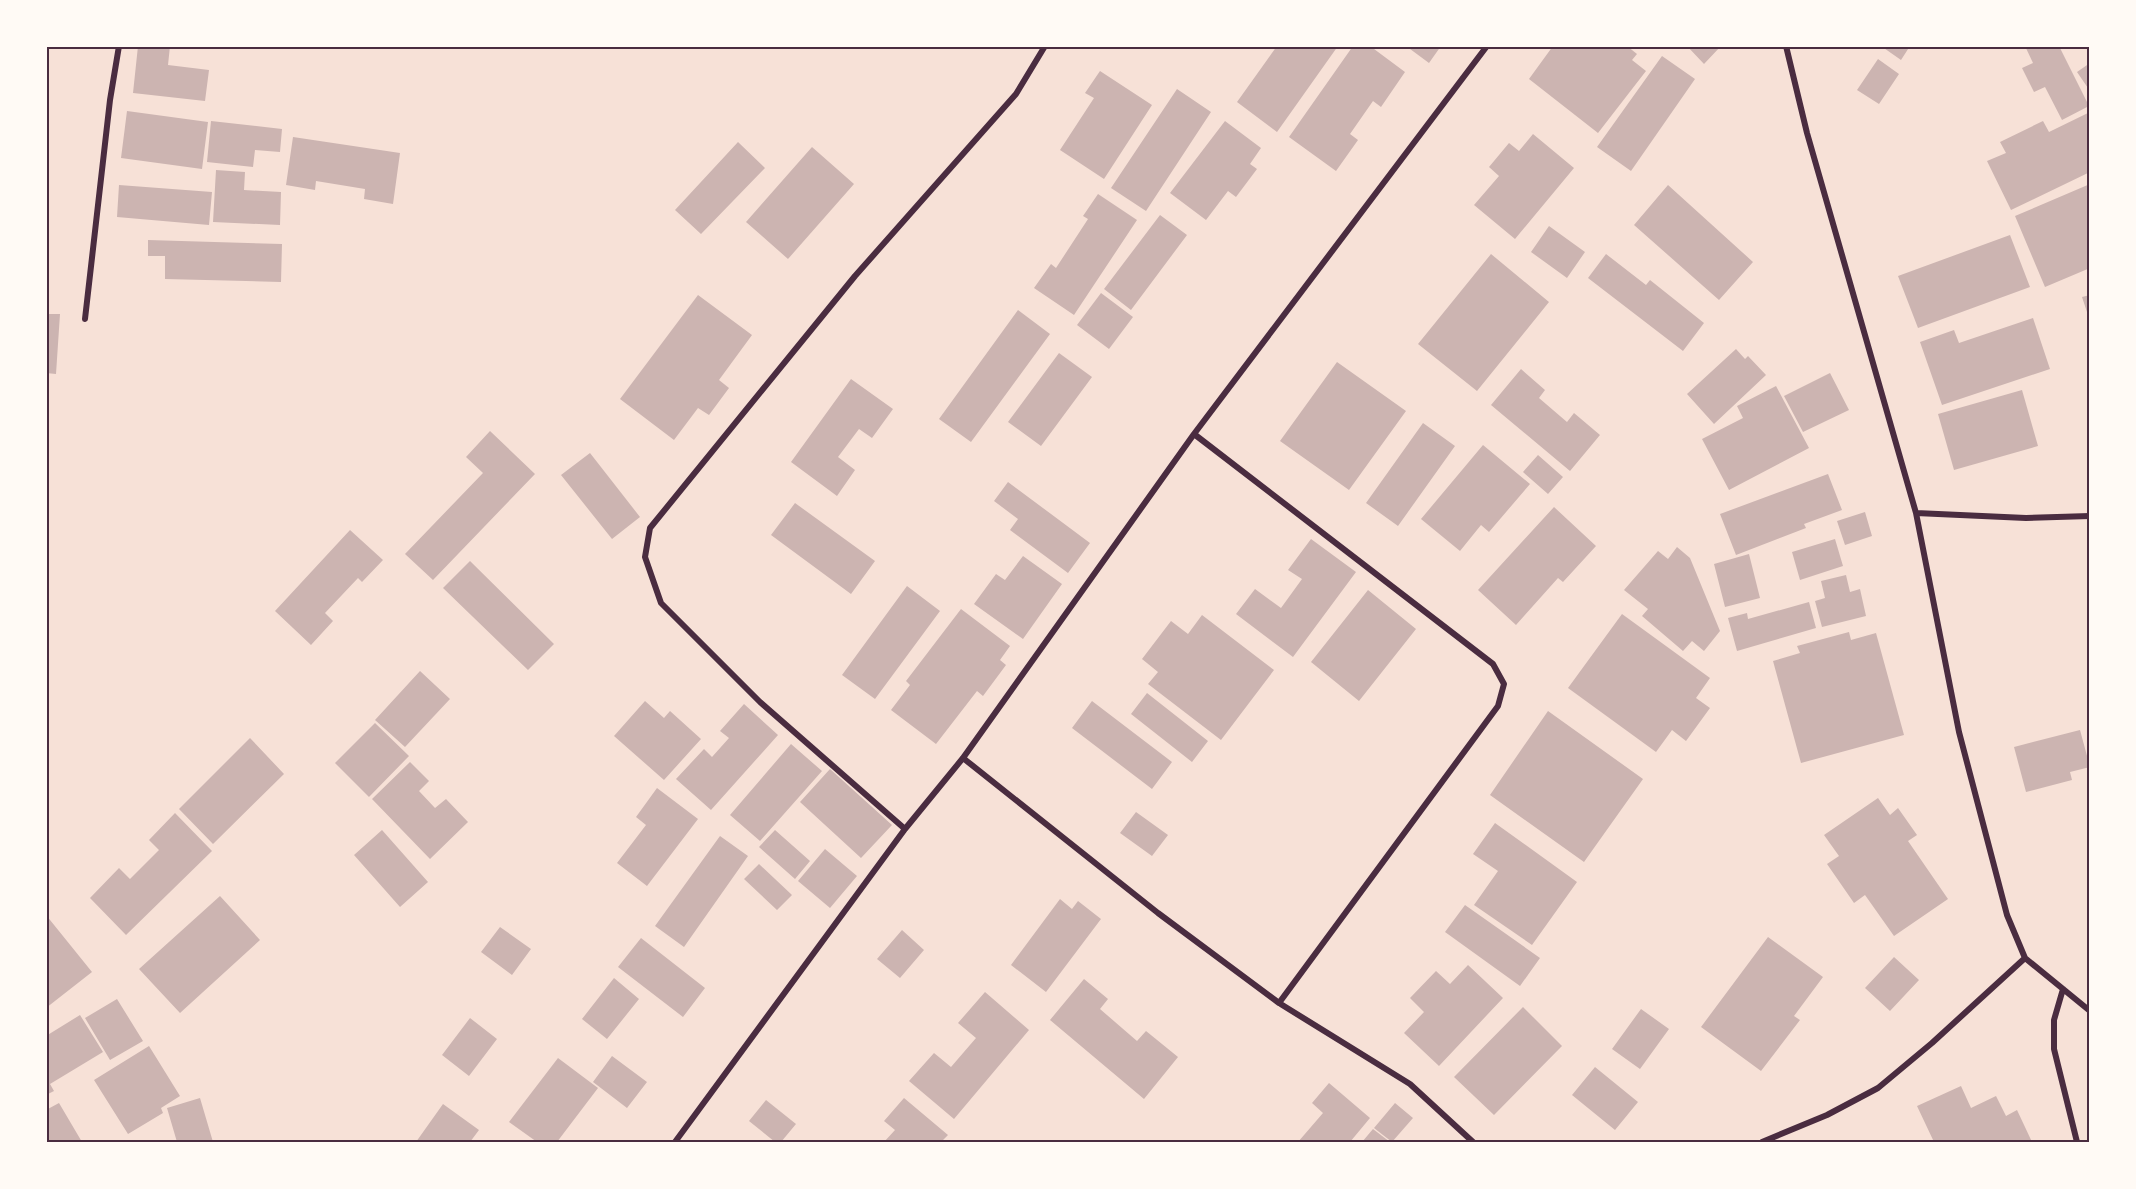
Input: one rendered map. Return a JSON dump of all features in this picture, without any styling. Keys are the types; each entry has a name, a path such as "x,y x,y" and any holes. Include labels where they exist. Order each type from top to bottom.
{"street":[{"path":"85,319 119,46"},
{"path":"905,829 760,702 661,603 645,557 650,528 855,276 1016,94 1045,46"},
{"path":"675,1143 905,829 963,758 1194,434 1487,46"},
{"path":"1786,46 1807,133 1916,513 1959,732 2007,915 2025,958 2090,1011"},
{"path":"1194,434 1493,664 1504,684 1498,706 1279,1003"},
{"path":"1916,513 2026,518 2090,516"},
{"path":"963,758 1158,913 1279,1003 1410,1084 1473,1143"},
{"path":"1762,1143 1827,1115 1878,1088 1932,1043 2025,958"},
{"path":"2063,989 2054,1020 2054,1049 2077,1143"}],"building":[{"path":"138,46 170,46 168,65 209,70 205,101 133,93"},
{"path":"1277,46 1338,46 1277,132 1237,102"},
{"path":"1353,46 1370,46 1405,72 1381,107 1373,101 1350,134 1358,140 1336,171 1289,137"},
{"path":"1406,46 1441,46 1429,63"},
{"path":"1553,46 1627,46 1637,54 1632,60 1646,71 1598,133 1529,79"},
{"path":"1687,46 1721,46 1704,64"},
{"path":"1881,46 1910,46 1901,60"},
{"path":"2025,46 2059,46 2089,106 2062,120 2045,87 2034,92 2022,68 2033,63"},
{"path":"1662,56 1695,79 1631,171 1597,147"},
{"path":"1878,59 1899,74 1879,104 1857,90"},
{"path":"2090,63 2090,91 2077,72"},
{"path":"1100,71 1152,105 1104,179 1060,150 1094,98 1085,93"},
{"path":"1177,89 1211,112 1146,211 1111,188"},
{"path":"127,111 208,122 202,169 121,158"},
{"path":"2090,112 2090,172 2011,210 1987,161 2006,153 2000,142 2043,121 2049,132"},
{"path":"211,121 282,129 280,152 255,150 253,167 207,162"},
{"path":"1225,121 1261,148 1250,164 1257,169 1236,197 1228,191 1206,220 1170,193"},
{"path":"1533,134 1574,168 1515,239 1474,205 1499,176 1489,167 1509,143 1519,151"},
{"path":"293,137 400,153 393,204 364,199 365,189 316,181 315,190 286,185"},
{"path":"738,142 765,168 701,234 675,210"},
{"path":"812,147 854,184 788,259 746,222"},
{"path":"216,170 245,172 244,190 281,192 280,225 213,222"},
{"path":"2090,184 2090,268 2045,287 2015,216"},
{"path":"119,185 212,192 209,225 117,217"},
{"path":"1668,185 1753,262 1719,300 1634,225"},
{"path":"1098,194 1137,220 1074,315 1034,288 1051,264 1056,268 1088,219 1083,216"},
{"path":"1160,215 1187,235 1131,310 1104,289"},
{"path":"1549,226 1585,252 1567,278 1531,252"},
{"path":"2010,235 2030,287 1918,328 1898,276"},
{"path":"148,240 282,244 281,282 165,279 165,256 148,256"},
{"path":"1491,254 1549,302 1477,391 1418,344"},
{"path":"1606,254 1646,285 1650,280 1704,323 1683,351 1588,278"},
{"path":"1101,293 1133,317 1109,349 1077,325"},
{"path":"698,295 752,335 719,380 729,388 709,415 698,408 674,440 620,399"},
{"path":"2090,295 2090,318 2089,318 2082,297"},
{"path":"1018,310 1050,334 971,442 939,419"},
{"path":"46,314 60,314 56,374 46,373"},
{"path":"2033,318 2050,369 1942,405 1920,342 1954,330 1959,343"},
{"path":"1736,349 1745,359 1748,356 1766,375 1714,424 1687,394"},
{"path":"1059,353 1092,377 1041,446 1008,422"},
{"path":"1337,362 1406,411 1349,490 1280,441"},
{"path":"1521,369 1545,390 1539,398 1567,422 1574,413 1600,435 1570,471 1491,405"},
{"path":"1830,373 1849,410 1803,432 1784,396"},
{"path":"851,379 893,409 872,438 859,429 838,457 855,470 837,496 791,462"},
{"path":"1776,386 1809,448 1729,490 1702,439 1743,418 1737,406"},
{"path":"2022,390 2038,446 1954,470 1938,414"},
{"path":"1423,423 1455,446 1398,526 1366,503"},
{"path":"490,431 535,474 433,580 405,554 483,473 466,457"},
{"path":"1483,445 1530,484 1489,532 1481,525 1460,551 1421,519"},
{"path":"590,453 640,517 612,539 561,475"},
{"path":"1538,455 1563,477 1548,494 1523,472"},
{"path":"1828,474 1842,510 1804,524 1806,528 1736,555 1720,514"},
{"path":"1008,482 1090,543 1068,573 1010,530 1018,519 994,501"},
{"path":"795,503 875,561 851,594 771,535"},
{"path":"1554,507 1596,546 1563,582 1558,578 1516,625 1478,590"},
{"path":"1865,512 1872,536 1845,545 1837,521"},
{"path":"350,530 383,560 362,582 358,578 325,613 333,621 311,645 275,611"},
{"path":"1311,539 1356,572 1293,657 1236,614 1255,589 1281,608 1302,579 1288,570"},
{"path":"1835,539 1843,566 1800,580 1792,552"},
{"path":"1677,547 1690,558 1720,631 1704,651 1692,641 1683,651 1642,616 1648,609 1624,590 1658,551 1668,559"},
{"path":"1749,554 1760,598 1725,607 1714,564"},
{"path":"1023,556 1062,584 1023,639 974,604 996,574 1005,580"},
{"path":"470,561 554,644 528,670 443,588"},
{"path":"1846,575 1850,592 1860,589 1866,616 1822,627 1815,601 1825,598 1821,581"},
{"path":"907,586 940,611 875,699 842,675"},
{"path":"1368,590 1416,629 1359,701 1311,662"},
{"path":"1809,602 1816,628 1737,651 1728,618 1747,613 1748,619"},
{"path":"961,609 1010,646 1000,660 1006,665 983,696 977,691 936,744 891,710 910,685 906,681"},
{"path":"1622,614 1710,678 1696,698 1710,708 1686,741 1672,730 1656,752 1568,688"},
{"path":"1202,615 1274,670 1221,740 1148,684 1158,672 1142,659 1171,621 1188,634"},
{"path":"1849,632 1851,640 1876,633 1904,735 1801,763 1773,661 1800,653 1797,646"},
{"path":"420,671 450,699 405,747 375,720"},
{"path":"1147,693 1208,741 1192,762 1131,714"},
{"path":"645,701 664,718 670,711 701,739 664,780 614,736"},
{"path":"1092,701 1172,762 1152,789 1072,728"},
{"path":"744,704 778,735 711,810 676,779 704,749 712,757 729,738 720,731"},
{"path":"1548,711 1643,779 1584,862 1490,795"},
{"path":"375,723 409,756 369,797 335,763"},
{"path":"2080,730 2090,767 2070,772 2072,780 2026,792 2014,747"},
{"path":"250,738 284,774 213,844 179,809"},
{"path":"791,744 822,771 760,841 730,815"},
{"path":"410,762 429,781 419,791 435,808 446,799 468,822 430,859 372,799"},
{"path":"830,769 892,825 861,858 800,802"},
{"path":"657,788 698,819 647,886 617,863 646,825 636,817"},
{"path":"1878,798 1890,815 1898,808 1917,835 1908,841 1948,899 1894,936 1865,895 1854,903 1827,864 1839,856 1824,835"},
{"path":"1136,812 1168,835 1152,856 1120,833"},
{"path":"175,813 212,851 126,935 90,898 119,868 130,879 159,850 149,840"},
{"path":"1495,823 1577,882 1532,945 1474,905 1498,871 1473,854"},
{"path":"382,830 428,882 400,907 354,855"},
{"path":"775,830 810,861 795,879 759,847"},
{"path":"720,836 748,856 684,947 655,926"},
{"path":"825,849 857,876 830,908 798,881"},
{"path":"759,864 792,895 777,910 744,879"},
{"path":"220,896 260,940 180,1013 139,969"},
{"path":"1060,899 1072,909 1078,901 1101,919 1046,992 1011,965"},
{"path":"1465,905 1540,958 1520,986 1445,932"},
{"path":"46,915 92,972 46,1008"},
{"path":"500,927 531,949 512,975 481,952"},
{"path":"902,930 924,950 900,978 877,959"},
{"path":"1768,937 1823,977 1794,1016 1800,1020 1761,1071 1701,1027"},
{"path":"641,938 705,988 683,1017 618,967"},
{"path":"1894,957 1919,980 1890,1011 1865,988"},
{"path":"1468,965 1503,998 1439,1066 1404,1033 1424,1012 1410,998 1436,971 1450,984"},
{"path":"614,978 639,999 607,1039 582,1019"},
{"path":"1084,979 1108,999 1100,1009 1137,1041 1146,1031 1178,1057 1144,1099 1050,1020"},
{"path":"985,992 1029,1030 954,1119 909,1081 934,1053 951,1067 976,1038 958,1023"},
{"path":"117,999 143,1041 110,1060 85,1018"},
{"path":"1523,1007 1562,1046 1494,1115 1454,1077"},
{"path":"1641,1009 1669,1029 1640,1069 1612,1049"},
{"path":"80,1015 103,1052 50,1084 54,1091 46,1095 46,1036"},
{"path":"470,1018 497,1039 469,1076 442,1055"},
{"path":"149,1046 180,1096 161,1108 163,1113 128,1134 94,1080"},
{"path":"612,1056 647,1082 627,1108 593,1082"},
{"path":"558,1058 598,1088 557,1142 537,1142 509,1122"},
{"path":"1595,1067 1638,1102 1615,1130 1572,1095"},
{"path":"1329,1083 1370,1118 1350,1142 1298,1142 1323,1113 1312,1103"},
{"path":"1961,1086 1971,1108 1996,1096 2006,1116 2017,1110 2032,1142 1934,1142 1917,1106"},
{"path":"200,1098 213,1142 177,1142 167,1108"},
{"path":"904,1098 948,1135 941,1142 884,1142 895,1130 884,1121"},
{"path":"766,1100 796,1124 781,1142 775,1142 749,1121"},
{"path":"59,1103 82,1142 46,1142 46,1110"},
{"path":"1395,1103 1413,1118 1392,1142 1374,1128"},
{"path":"443,1104 479,1130 470,1142 416,1142"},
{"path":"1373,1129 1390,1142 1362,1142"}]}
